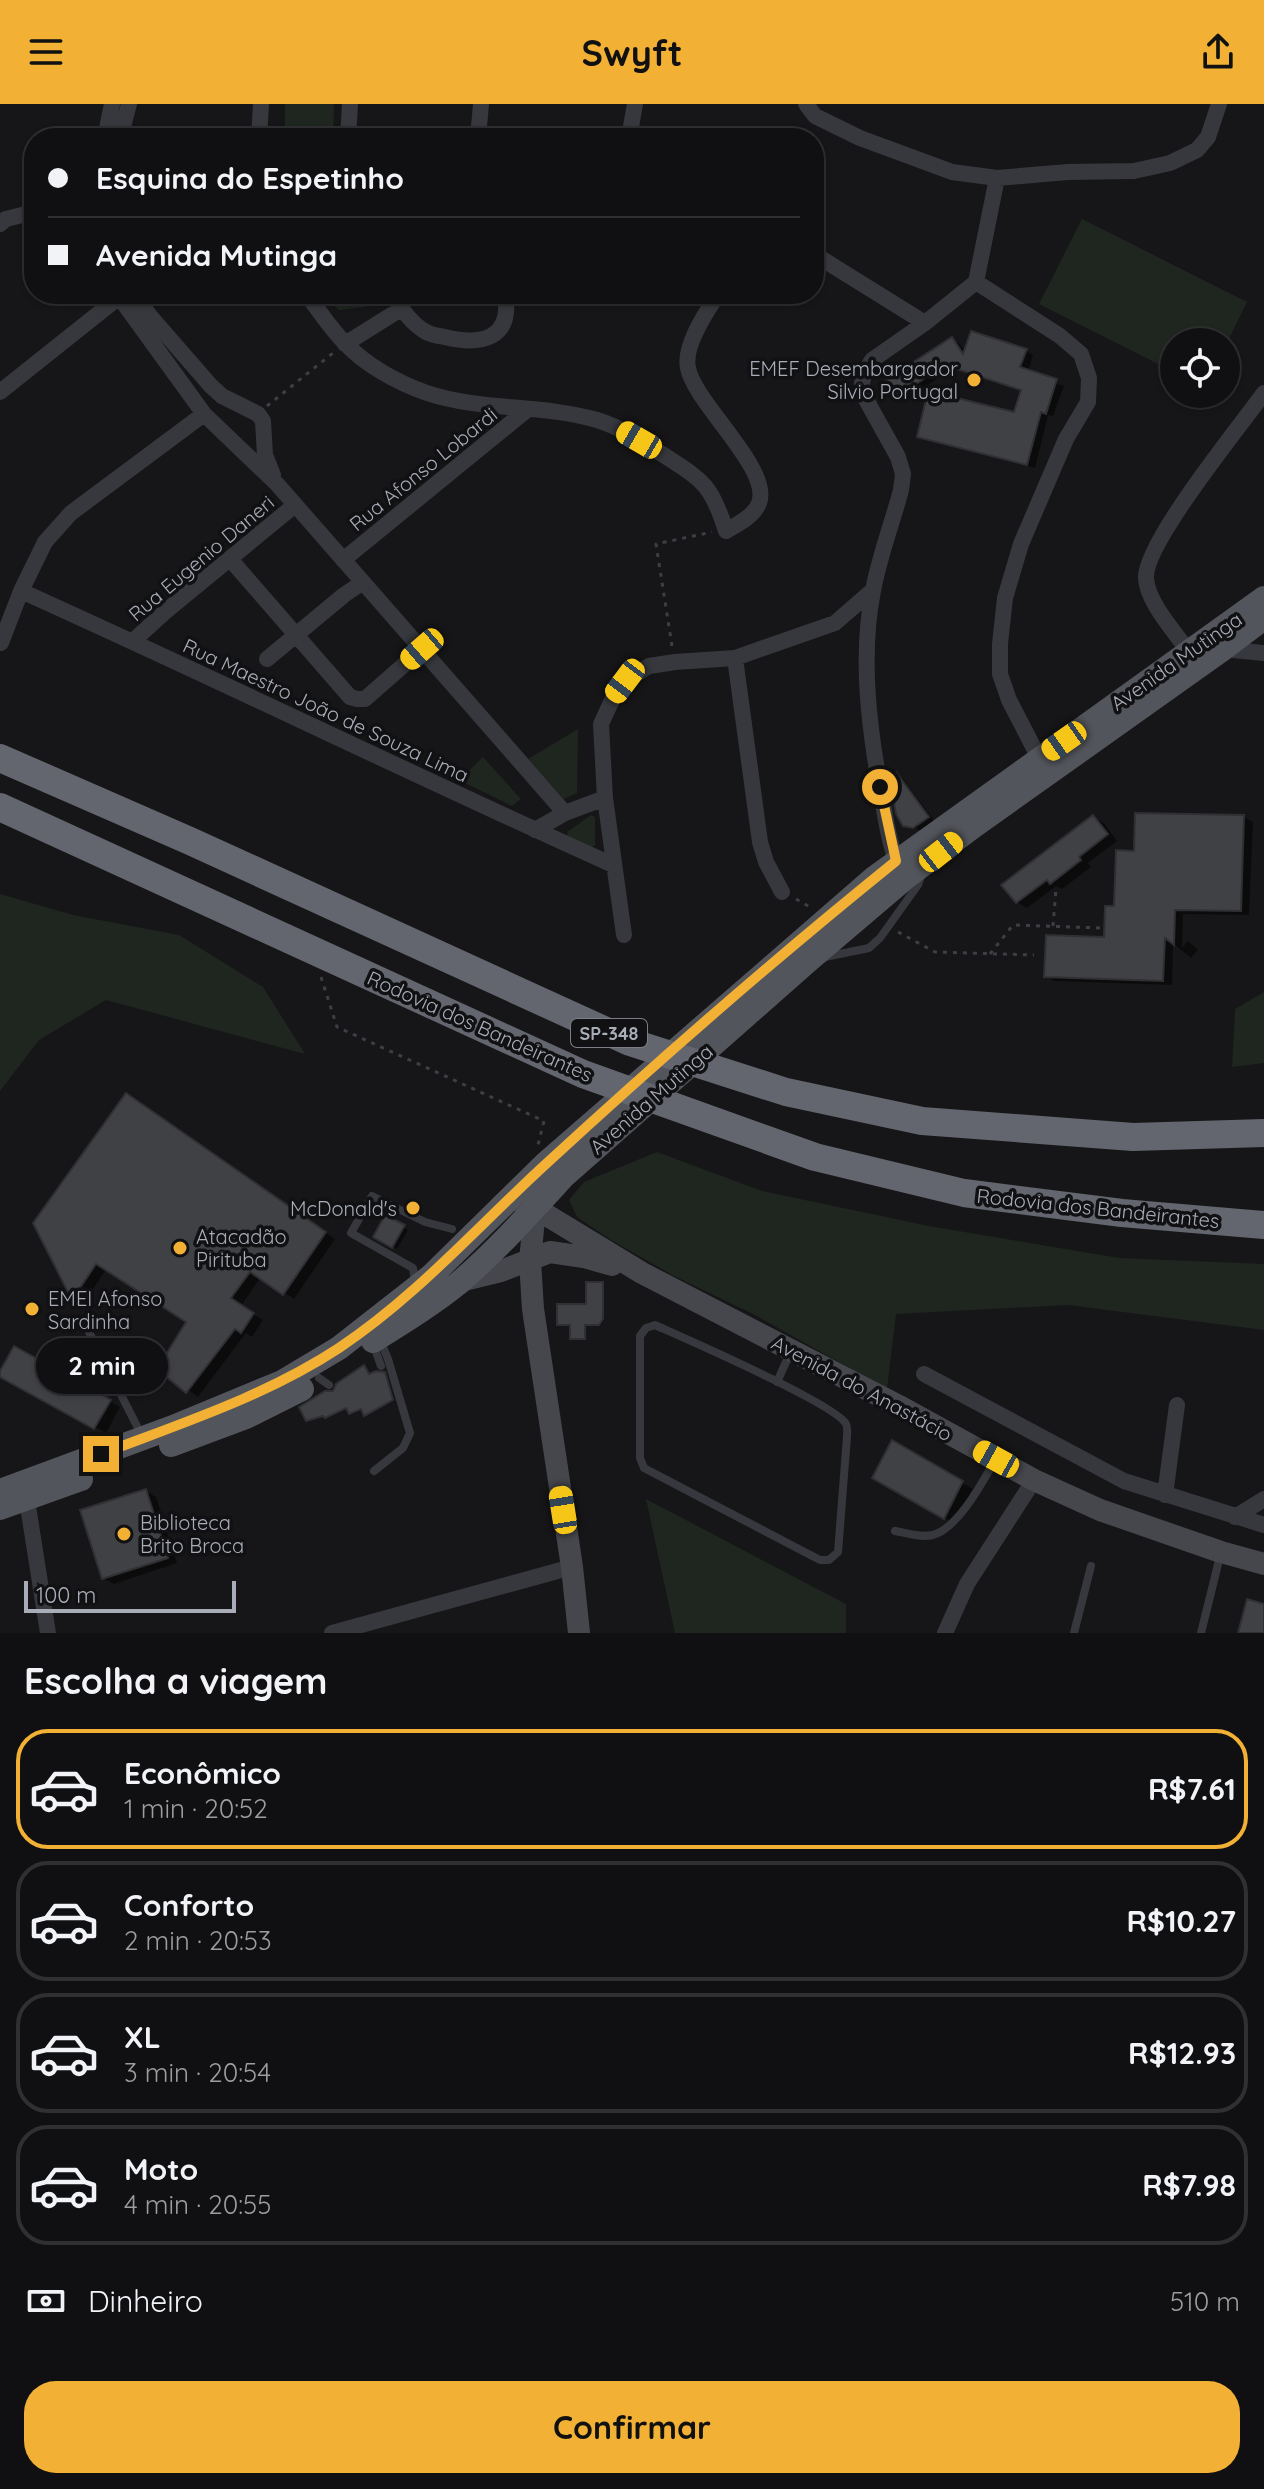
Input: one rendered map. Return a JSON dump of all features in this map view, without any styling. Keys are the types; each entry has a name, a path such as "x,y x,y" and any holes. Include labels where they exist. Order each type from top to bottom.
{"highway":[{"name":"SP-348","path":"0,758 190,841 630,1042 786,1092 922,1121 1133,1137 1264,1133"},
{"name":"Rodovia dos Bandeirantes","path":"0,807 583,1074 815,1157 964,1193 1122,1213 1264,1225"}],"main road":[{"name":"Avenida Mutinga","path":"783,969 809,960 908,868 1039,758 1264,598"},
{"name":"Avenida Mutinga","path":"0,1491 144,1438 282,1382 339,1348 416,1289 511,1198 547,1173 783,969 828,916 908,868 1023,791 1264,618"},
{"name":"Avenida Mutinga","path":"0,1508 246,1417 324,1381 460,1281 535,1208 547,1173"},
{"name":"Avenida do Anastácio","path":"511,1198 535,1208 642,1273 1034,1480 1100,1510 1264,1564"},
{"path":"535,1208 530,1261 533,1309 579,1633"},
{"path":"460,1281 458,1261 479,1229"},
{"name":"Avenida do Anastácio","path":"460,1281 478,1278 550,1252 642,1273"}],"street":[{"path":"107,128 112,104"},
{"path":"123,128 129,104"},
{"path":"260,128 261,104"},
{"path":"349,128 350,104"},
{"path":"479,128 481,104"},
{"path":"631,128 635,104"},
{"path":"806,104 815,116 860,138 952,172 997,178 1134,171 1170,163 1197,150 1208,137 1219,104"},
{"path":"908,868 872,742 867,675 873,590 903,474 898,457 864,396 862,383 872,360 976,282 997,178"},
{"path":"0,224 6,219 24,214"},
{"path":"824,260 925,323"},
{"path":"976,282 1060,336 1081,354 1089,378 1088,402 1066,439 1021,544 1005,598 1000,674 1009,700 1039,758 1023,791"},
{"path":"0,392 112,304"},
{"path":"129,304 204,414 277,484 565,813"},
{"path":"135,304 150,316 222,396 258,414 263,421 265,455 277,484"},
{"path":"314,304 345,344 376,368 430,394 597,420 625,432 691,473 706,486 713,495 726,531 747,518 759,503 759,488 751,465 697,390 687,367 689,349 712,304"},
{"path":"345,344 395,304"},
{"path":"399,304 426,333 479,342 495,335 502,326 506,304"},
{"path":"1264,393 1188,496 1150,559 1146,577 1149,596 1189,652 1223,649 1264,653"},
{"path":"220,429 227,413 240,406"},
{"name":"Rua Afonso Lobardi","path":"343,560 528,409"},
{"path":"1,643 21,591 45,542 71,513 204,414"},
{"path":"238,447 253,444 264,432"},
{"name":"Rua Eugenio Daneri","path":"133,641 295,505"},
{"path":"230,559 350,697 365,699 422,649"},
{"path":"267,659 363,582"},
{"path":"624,935 605,798 601,724 625,681 649,666 735,658 835,623 873,590"},
{"name":"Rua Maestro João de Souza Lima","path":"21,591 613,865"},
{"path":"835,623 868,635"},
{"path":"735,658 760,842 766,862 782,892"},
{"path":"535,830 565,813 605,798"},
{"name":"Avenida do Anastácio","path":"924,1374 1124,1481 1264,1525"},
{"path":"1165,1495 1177,1405"},
{"path":"945,1633 967,1584 1034,1480"},
{"path":"1235,1517 1264,1499"},
{"path":"27,1500 48,1633"},
{"path":"332,1633 572,1567"}],"lane":[{"path":"416,1289 413,1268 351,1233 372,1196 425,1222 452,1229"},
{"path":"655,1325 777,1382 835,1414 846,1424 838,1552 829,1560 820,1560 651,1473 644,1468 640,1458 640,1336 646,1328 655,1325"},
{"path":"86,1326 144,1438"},
{"path":"376,1340 381,1366"},
{"path":"374,1471 403,1448 410,1433 388,1359 376,1340"},
{"path":"777,1382 791,1351"},
{"path":"895,1531 920,1536 935,1535 946,1528 963,1511 996,1459"},
{"path":"1201,1633 1221,1552"},
{"path":"1074,1633 1091,1566"}],"path":[{"path":"258,414 345,344"},
{"path":"675,662 656,544 726,531"},
{"path":"1053,926 1056,889"},
{"path":"782,892 828,916"},
{"path":"990,954 1013,925 1101,928"},
{"path":"895,930 935,952 1034,955"},
{"path":"312,950 337,1027 544,1121 547,1173"}],"shaded area":[{"path":"285,104 334,104 333,128 285,128"},
{"path":"1082,219 1247,302 1234,328 1160,328 1160,365 1039,304"},
{"path":"333,304 372,304 364,307 339,310"},
{"path":"578,729 577,793 564,799 528,759"},
{"path":"483,757 521,799 512,806 459,780"},
{"path":"591,815 595,817 595,846 590,847 568,837 567,832"},
{"path":"0,894 73,915 179,935 263,987 305,1054 106,1000 39,1040 0,1091"},
{"path":"1264,992 1264,1063 1232,1067 1235,1009"},
{"path":"657,1152 762,1191 929,1226 1119,1258 1264,1264 1264,1330 1068,1305 896,1314 887,1389 755,1315 674,1276 577,1217 569,1200 584,1182"},
{"path":"646,1499 846,1604 846,1633 675,1633"}],"building":[{"path":"971,331 1027,349 1020,367 1057,379 1046,414 1041,412 1027,465 917,437 928,391 1014,412 1021,390 945,365 896,397 886,380 952,337 963,354"},
{"path":"896,772 929,817 913,828 903,826 896,814 889,775"},
{"path":"1135,813 1244,815 1241,911 1175,910 1174,945 1165,938 1163,981 1044,977 1046,935 1104,937 1105,906 1114,906 1116,850 1134,851"},
{"path":"1093,815 1108,834 1050,884 1047,880 1016,903 1001,885"},
{"name":"Atacadão Pirituba","path":"126,1093 326,1232 283,1295 250,1272 231,1298 254,1313 241,1333 235,1329 186,1393 157,1369 186,1322 96,1264 72,1300 33,1223"},
{"path":"385,1215 405,1225 392,1248 373,1237"},
{"path":"586,1282 603,1282 603,1319 599,1325 585,1325 585,1339 570,1339 570,1325 557,1325 557,1304 586,1304"},
{"path":"14,1346 111,1400 94,1429 0,1377 0,1371"},
{"path":"364,1365 369,1374 385,1372 393,1400 364,1416 361,1409 349,1414 346,1408 325,1418 306,1421 299,1407 325,1391 333,1391 336,1384"},
{"path":"892,1440 963,1481 944,1519 872,1478"},
{"name":"Biblioteca Brito Broca","path":"146,1489 168,1558 102,1579 80,1510"},
{"path":"1247,1599 1264,1604 1264,1633 1238,1633"}],"place":[{"name":"EMEF Desembargador Silvio Portugal","path":"974,380"},
{"name":"McDonald's","path":"413,1208"},
{"name":"Atacadão Pirituba","path":"180,1248"},
{"name":"EMEI Afonso Sardinha","path":"32,1309"},
{"name":"Biblioteca Brito Broca","path":"124,1534"}],"route":[{"path":"101,1454 282,1382 339,1348 431,1276 546,1163 811,931 896,861 880,787"}]}
